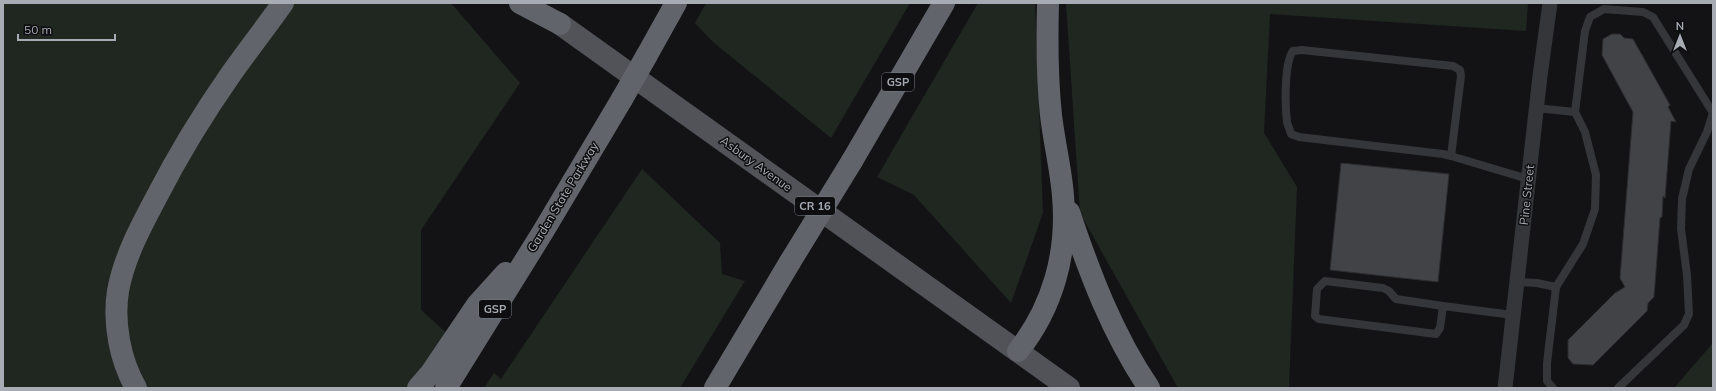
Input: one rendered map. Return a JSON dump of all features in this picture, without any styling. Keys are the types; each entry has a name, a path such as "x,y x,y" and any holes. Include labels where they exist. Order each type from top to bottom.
{"highway":[{"path":"520,3 560,24"},
{"name":"Garden State Parkway","path":"446,388 544,230 622,99 676,3"},
{"name":"GSP","path":"715,388 852,161 944,3"},
{"path":"1018,352 1036,327 1051,295 1056,281 1062,248 1063,196 1051,116 1048,83 1048,3"},
{"path":"136,388 122,356 118,325 118,292 126,259 154,202 188,141 230,75 283,5"},
{"path":"1063,196 1088,267 1105,309 1126,351 1149,388"},
{"path":"418,388 431,373 477,305 544,230"}],"main road":[{"name":"Asbury Avenue","path":"560,24 1069,388"}],"street":[{"name":"Pine Street","path":"1505,388 1536,108 1550,3"}],"lane":[{"path":"1553,388 1547,381 1547,362 1556,287 1584,244 1595,209 1596,175 1585,132 1575,112 1585,31 1590,17 1604,9 1643,12 1653,17 1713,113 1707,132 1689,169 1682,199 1681,229 1687,275 1689,314 1684,325 1618,388"},
{"path":"1451,156 1461,76 1460,70 1453,66 1302,50 1293,51 1289,56 1286,86 1287,123 1291,134 1299,137 1369,144 1451,156 1528,179"},
{"path":"1536,108 1575,112"},
{"path":"1443,306 1440,328 1436,334 1319,319 1315,316 1317,289 1325,281 1383,288 1389,291 1396,299 1513,315"},
{"path":"1517,282 1537,283 1556,287"}],"shaded area":[{"path":"3,3 451,3 520,83 421,230 421,310 448,334 413,388 3,388"},
{"path":"706,3 910,3 831,138 713,42 695,23"},
{"path":"978,3 1035,3 1043,213 1011,303 914,195 877,177"},
{"path":"1066,3 1528,3 1526,31 1270,14 1264,133 1297,187 1289,387 1291,388 1178,388 1080,213"},
{"path":"642,169 720,243 722,274 745,281 680,388 484,388 494,373 501,379"},
{"path":"1713,343 1713,388 1674,388"}],"building":[{"path":"1612,34 1620,34 1624,38 1633,39 1670,105 1668,107 1676,122 1671,121 1665,198 1663,196 1662,217 1660,218 1654,297 1648,303 1647,311 1593,365 1573,364 1568,358 1568,340 1615,293 1625,287 1620,278 1633,112 1602,55 1603,39"},
{"path":"1341,163 1449,174 1438,282 1330,270"}]}
